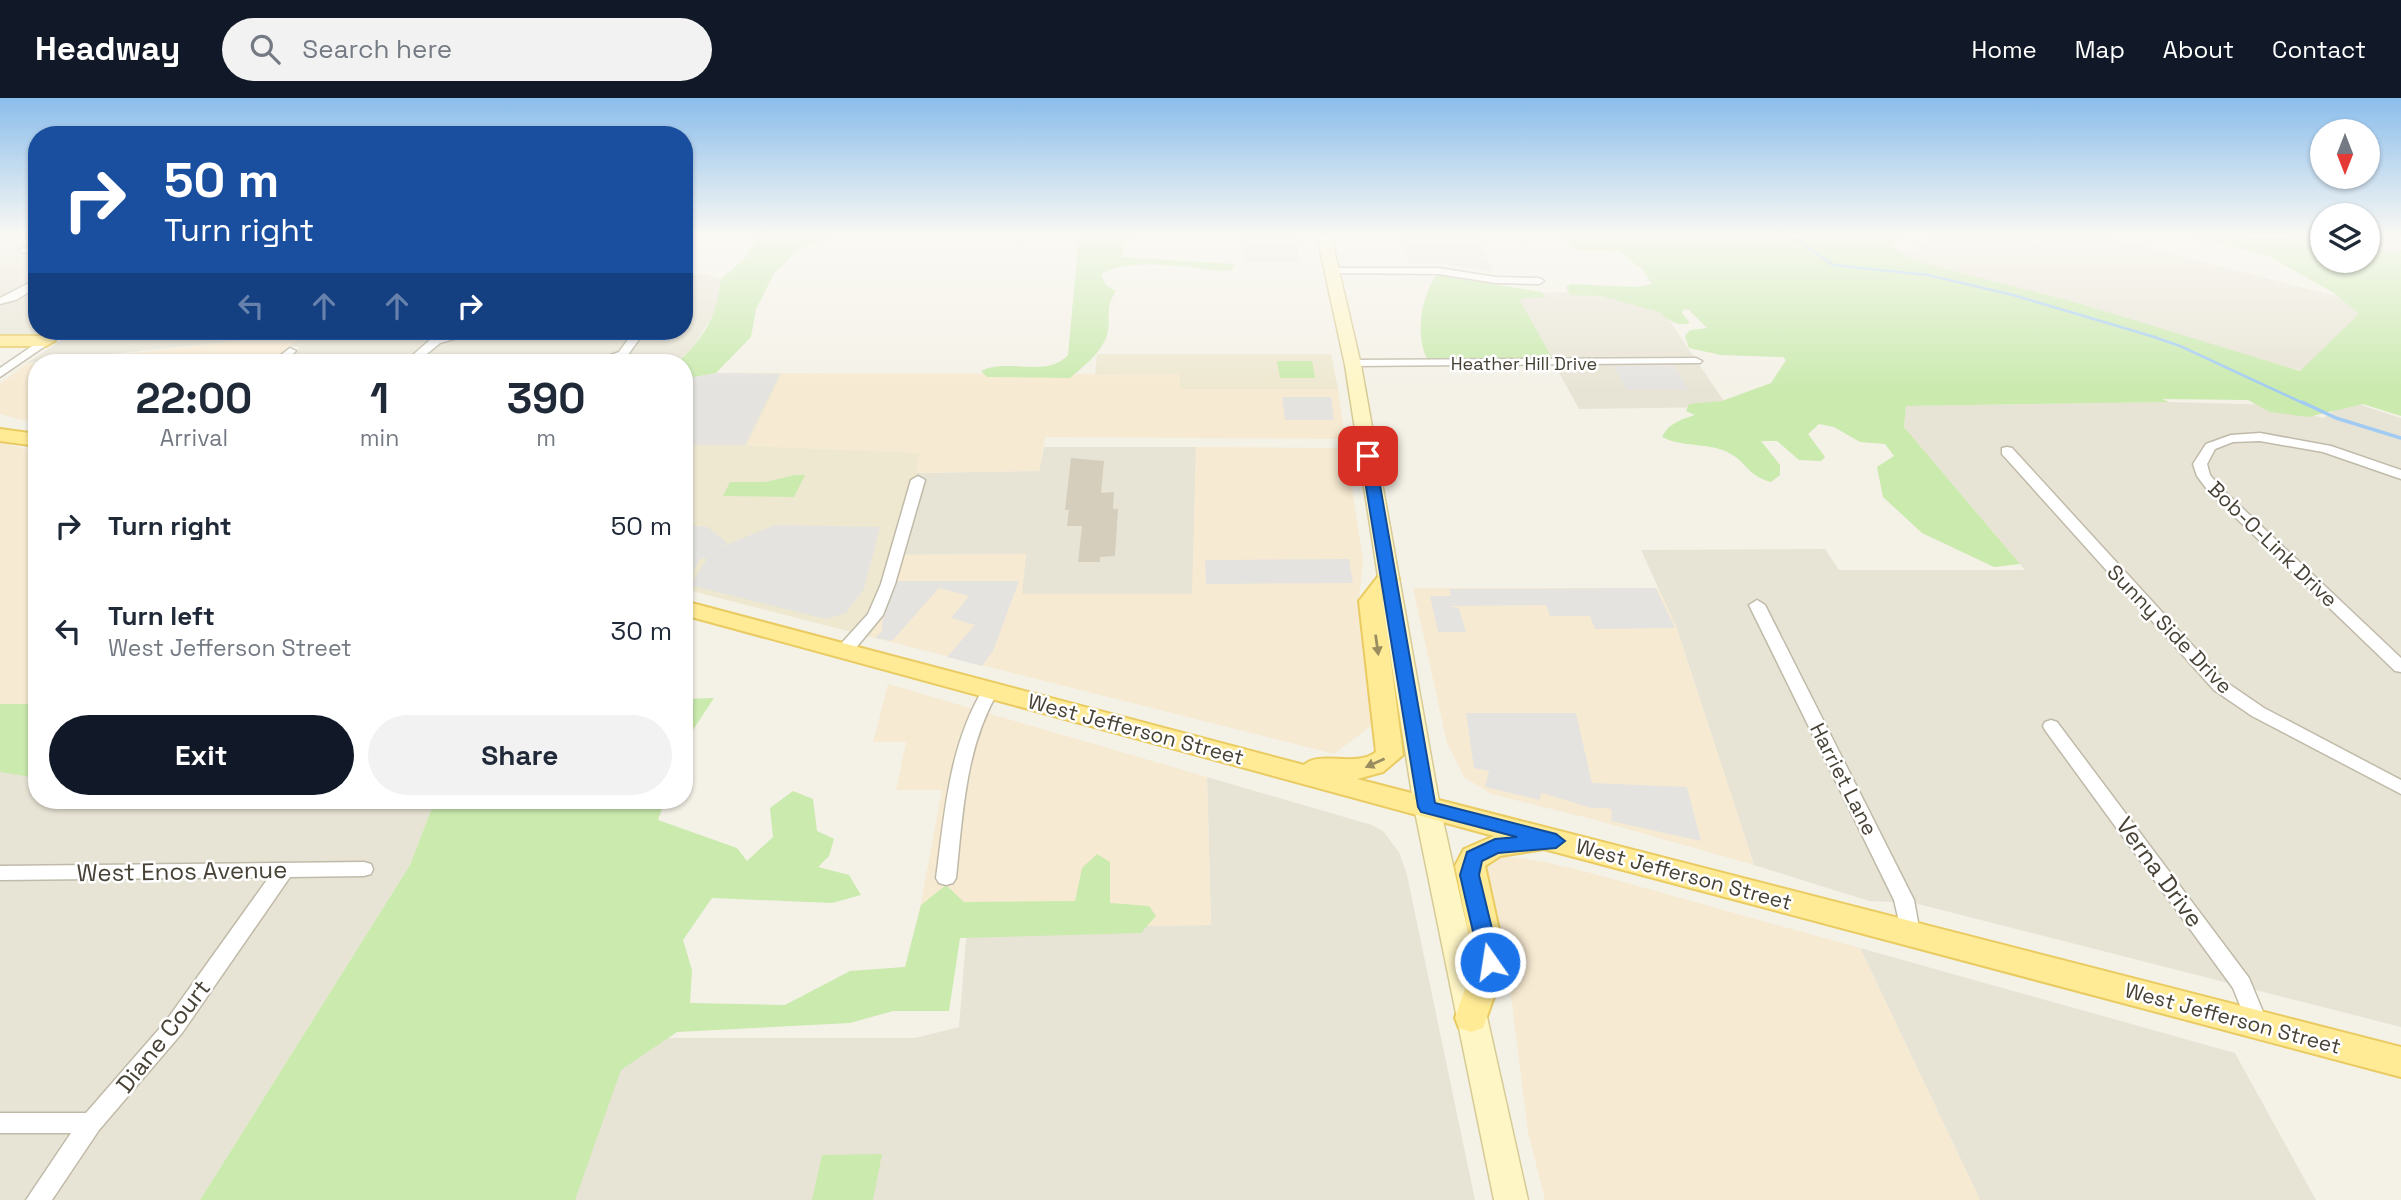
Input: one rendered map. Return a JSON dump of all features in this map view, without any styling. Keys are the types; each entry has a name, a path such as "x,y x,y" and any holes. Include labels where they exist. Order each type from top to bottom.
{"main road":[{"path":"1336,287 1353,363 1427,807 1511,1200"},
{"path":"0,341 28,338"},
{"path":"5,431 28,437"},
{"path":"1274,767 1363,768 1381,763 1390,755 1371,601 1388,579"},
{"name":"West Jefferson Street","path":"693,610 1274,767 2401,1062"},
{"path":"1471,1018 1490,962 1470,875 1474,857 1495,846 1556,841"}],"street":[{"path":"0,300 12,298 28,288"},
{"path":"0,373 48,340"},
{"path":"420,354 436,340"},
{"path":"287,354 290,351"},
{"name":"Heather Hill Drive","path":"1353,363 1696,361"},
{"name":"Bob-O-Link Drive","path":"2401,475 2328,447 2256,438 2210,447 2201,457 2200,464 2207,481 2401,667"},
{"name":"Sunny Side Drive","path":"2007,451 2220,686 2258,712 2401,788"},
{"path":"844,651 875,615 888,584 918,480"},
{"path":"1757,605 1767,628"},
{"name":"Harriet Lane","path":"1767,628 1904,900 1910,933"},
{"path":"946,878 961,770 980,705 991,690"},
{"name":"Verna Drive","path":"2052,726 2242,984 2257,1024"},
{"name":"West Enos Avenue","path":"0,873 364,869"},
{"name":"Diane Court","path":"37,1200 91,1124 174,1027 285,870"},
{"path":"0,1123 91,1124"}],"shaded area":[{"path":"0,287 28,287 28,336 0,337"},
{"path":"693,287 720,287 718,307 693,347 686,354 292,354 300,347 289,346 296,340 693,340"},
{"path":"1998,287 2302,287 2386,309 2310,373"},
{"path":"1590,292 1663,311 1728,407 1579,409 1515,293"},
{"path":"62,340 246,340 113,354 40,354"},
{"path":"245,340 296,340 281,354 126,354"},
{"path":"1097,354 1331,354 1338,389 1180,389 1180,374 1095,375"},
{"path":"28,363 28,422 0,414 0,384"},
{"path":"1614,366 1674,366 1689,390 1627,390"},
{"path":"711,373 782,373 747,446 919,453 916,473 871,637 693,591 693,376"},
{"path":"716,373 780,374 745,445 693,445 693,377"},
{"path":"782,373 1180,374 1181,389 1338,389 1345,439 1045,437 1039,471 916,473 918,453 747,446"},
{"path":"1282,397 1331,397 1334,420 1285,420"},
{"path":"2349,401 2401,418 2401,1027 1914,903 1869,901 1754,865 1677,629 1641,550 1825,549 1839,570 2025,570 1904,427 1906,406 2169,402 2280,405 2323,418"},
{"path":"0,442 28,450 28,704 0,704"},
{"path":"1044,447 1196,447 1193,594 1021,594 1026,554 894,555 916,473 1039,471"},
{"path":"1196,447 1346,448 1363,560 1359,599 1376,722 1334,754 871,637 894,555 1026,554 1022,594 1192,594"},
{"path":"775,525 880,527 864,589 846,613 826,619 693,586 693,580 707,559 701,558 693,572 693,526 708,527 727,543 716,549"},
{"path":"1349,559 1353,583 1206,584 1205,560"},
{"path":"894,581 1019,581 993,651 982,666 947,657 975,625 951,618 969,596 939,588 892,641 875,638 882,631"},
{"path":"1413,588 1658,588 1677,629 1754,865 1592,819 1491,794 1464,777 1447,743"},
{"path":"1656,588 1675,628 1595,629 1590,616 1550,616 1546,605 1449,606 1459,608 1466,632 1438,632 1430,596 1451,596 1449,589"},
{"path":"888,684 1207,777 1211,925 916,929 942,790 896,790 906,742 873,742"},
{"path":"1466,713 1576,713 1592,783 1687,787 1701,841 1611,821 1612,811 1609,808 1591,808 1542,793 1539,800 1485,787 1489,771 1474,768"},
{"path":"0,739 28,740 28,809 432,809 410,865 200,1200 0,1200"},
{"path":"1207,777 1372,825 1383,831 1399,852 1407,875 1475,1200 564,1200 623,1038 915,1038 959,1027 967,928 1211,925"},
{"path":"1500,856 1541,861 1591,873 1860,948 1980,1200 1545,1200 1528,1132 1511,996 1482,883 1483,869"},
{"path":"1860,948 2235,1053 2316,1200 1980,1200"}],"green space":[{"path":"719,287 767,287 756,309 751,337 716,373 693,377 693,354 686,354 708,325"},
{"path":"1074,287 1110,287 1116,291 1109,309 1105,341 1097,353 1070,378 987,377 981,371 1002,366 1049,366 1068,355"},
{"path":"1430,287 1513,287 1541,292 1545,297 1519,299 1552,358 1427,359 1421,338 1421,316"},
{"path":"1566,287 2017,287 2081,304 2300,371 2359,314 2324,287 2401,287 2401,416 2363,404 2308,417 2270,412 2248,400 2162,399 2169,402 1906,406 1904,427 2020,564 1994,567 1922,533 1883,497 1877,467 1894,456 1885,444 1860,442 1834,427 1819,424 1808,434 1825,457 1821,461 1799,460 1777,441 1761,441 1780,465 1780,475 1771,482 1757,476 1737,458 1723,450 1679,443 1662,437 1672,425 1695,415 1686,411 1689,404 1722,401 1771,383 1786,360 1783,357 1721,355 1689,348 1685,336 1690,330 1707,328 1689,310 1684,309 1682,313 1690,323 1681,324 1669,320 1660,312 1601,296 1570,295"},
{"path":"1277,361 1312,361 1315,378 1280,378"},
{"path":"805,475 794,497 723,496 730,482 766,482"},
{"path":"714,698 693,730 693,699"},
{"path":"0,704 28,704 28,777 0,772"},
{"path":"793,791 813,799 817,831 834,839 829,856 818,867 849,875 861,895 832,903 712,898 683,940 692,970 690,1003 785,1005 850,971 905,967 921,905 946,885 964,902 1075,901 1082,868 1097,854 1110,862 1110,903 1149,906 1156,916 1141,933 960,938 949,1011 893,1011 850,1023 677,1032 621,1070 575,1200 200,1200 410,865 432,809 662,809 658,820 737,848 747,861 773,837 770,808"},
{"path":"882,1154 873,1200 812,1200 822,1155"}],"building":[{"path":"1071,458 1104,461 1101,493 1114,492 1113,509 1118,509 1115,556 1100,557 1100,562 1078,562 1082,526 1067,526 1069,510 1065,510"}],"waterway":[{"path":"1981,287 2180,346 2305,404"},
{"path":"2302,402 2336,418 2401,438"}],"route":[{"path":"1368,456 1427,807 1556,841 1495,846 1474,857 1470,875 1490,962"}]}
